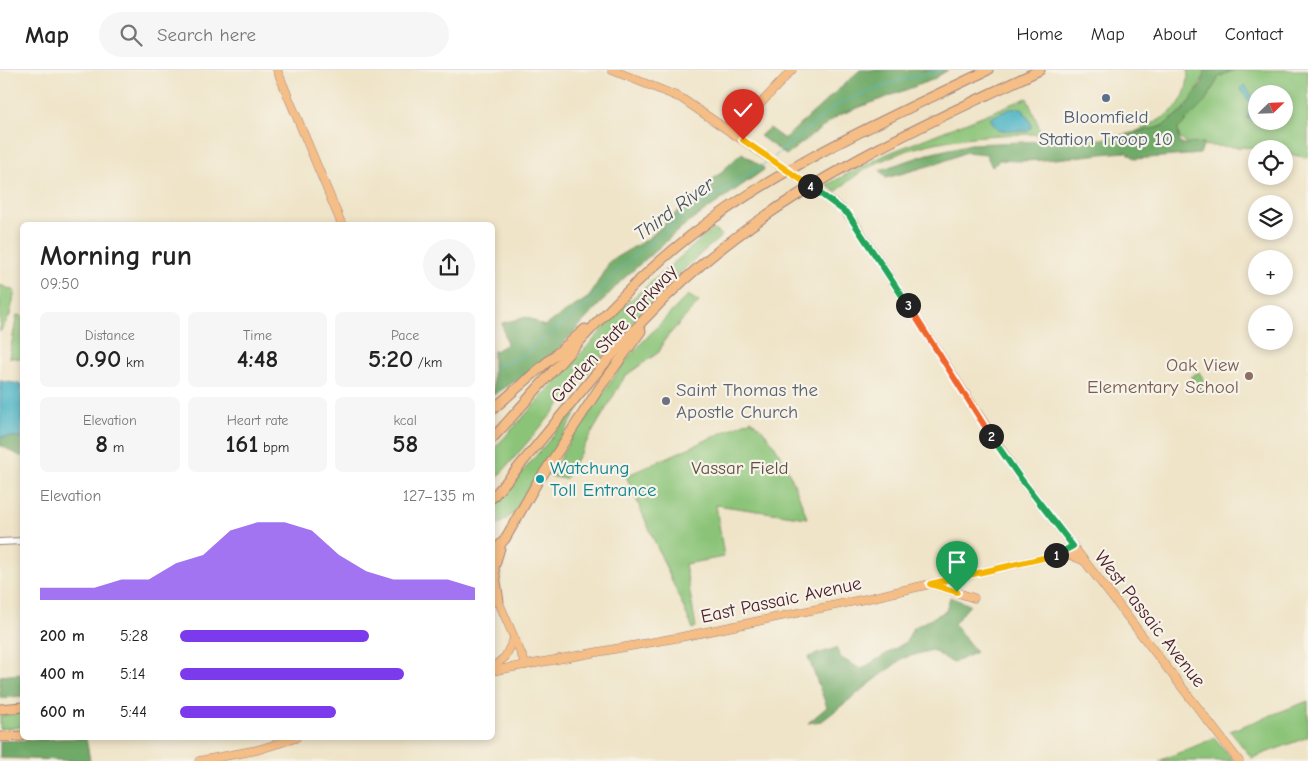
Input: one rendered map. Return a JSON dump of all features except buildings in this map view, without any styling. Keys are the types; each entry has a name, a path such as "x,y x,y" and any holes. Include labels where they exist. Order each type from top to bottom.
{"highway":[{"name":"Garden State Parkway","path":"495,436 619,299 690,236 769,180 833,144 988,70"},
{"name":"Garden State Parkway","path":"495,494 619,348 672,292 731,240 824,177 883,146 1040,70"},
{"path":"495,550 598,390 672,292"},
{"path":"495,407 619,299"},
{"path":"495,565 504,539"},
{"path":"495,575 499,602"},
{"path":"495,597 499,602"},
{"path":"0,709 20,707"},
{"path":"0,737 20,736"}],"main road":[{"path":"277,70 341,222"},
{"name":"West Passaic Avenue","path":"612,70 681,98 734,132 816,190 842,209 854,222 994,441 1240,761"},
{"path":"734,132 792,70"},
{"name":"East Passaic Avenue","path":"495,670 681,637 930,584 1056,555 1073,546"},
{"path":"1056,555 1070,555 1086,562"},
{"path":"930,584 974,598"},
{"path":"495,593 526,665"},
{"path":"495,667 505,657 514,639"},
{"path":"199,761 257,750 290,740"}],"street":[{"path":"0,542 20,541"}],"green space":[{"path":"860,70 948,70 932,80 839,115 786,155 760,136 769,128 784,139"},
{"path":"1188,70 1205,70 1199,86 1189,102 1177,116 1162,126 1135,132 1156,122 1180,103 1187,83"},
{"path":"1205,70 1234,70 1219,77 1205,102 1178,129 1180,144 1204,143 1200,154 1135,159 1127,152 1031,161 999,160 992,167 986,154 966,152 939,163 886,178 880,170 928,154 971,144 1102,139 1161,127 1182,112 1202,84"},
{"path":"1213,70 1308,70 1308,158 1293,155 1293,140 1248,140 1248,147 1191,145 1180,139 1176,127"},
{"path":"1027,98 1042,134 987,136 933,144 906,151 881,161 857,175 836,192 826,185 887,154"},
{"path":"742,153 765,169 681,228 622,280 544,364 495,394 495,351 507,344 502,323 527,317 544,326 589,297 610,261 649,238"},
{"path":"713,229 722,236 655,298 495,481 495,448 628,302"},
{"path":"0,285 15,291 10,315 0,332"},
{"path":"688,295 699,302 666,338 659,352 625,376 565,479 550,476 575,431 631,354"},
{"path":"17,315 20,316 20,359 9,357"},
{"path":"1199,372 1209,388 1201,393 1191,377"},
{"path":"587,395 518,510 495,527 495,505"},
{"name":"Vassar Field","path":"751,420 770,439 778,452 798,492 807,518 716,505 724,557 685,564 696,627 693,629 626,476"},
{"path":"0,437 20,437 20,456 0,445"},
{"path":"950,597 970,605 954,624 976,652 953,663 932,650 903,658 822,721 808,723 827,707 808,657 836,648 841,658 861,669 906,642 913,628 946,611"},
{"path":"20,674 20,696 0,698 0,676"},
{"path":"1308,701 1308,737 1252,758 1230,731"},
{"path":"20,713 20,727 0,729 0,716"},
{"path":"1215,738 1234,761 1159,761"},
{"path":"86,740 90,761 0,758 0,741"}],"water":[{"path":"1244,85 1248,90 1248,99 1240,89"},
{"path":"1022,108 1031,123 1031,128 1028,131 997,130 990,118 1010,109"},
{"path":"0,381 20,384 20,437 0,437"}],"waterway":[{"name":"Third River","path":"774,157 838,104 894,82 941,70"},
{"name":"Third River","path":"495,367 522,356 590,302 620,268 687,212 732,186 767,162"}],"place":[{"name":"Bloomfield Station Troop 10","path":"1106,98"},
{"name":"Oak View Elementary School","path":"1249,376"},
{"name":"Saint Thomas the Apostle Church","path":"666,401"},
{"name":"Watchung Toll Entrance","path":"540,479"}],"route":[{"path":"743,140 848,214 994,441 1073,546 1056,555 930,584 957,592"}]}
